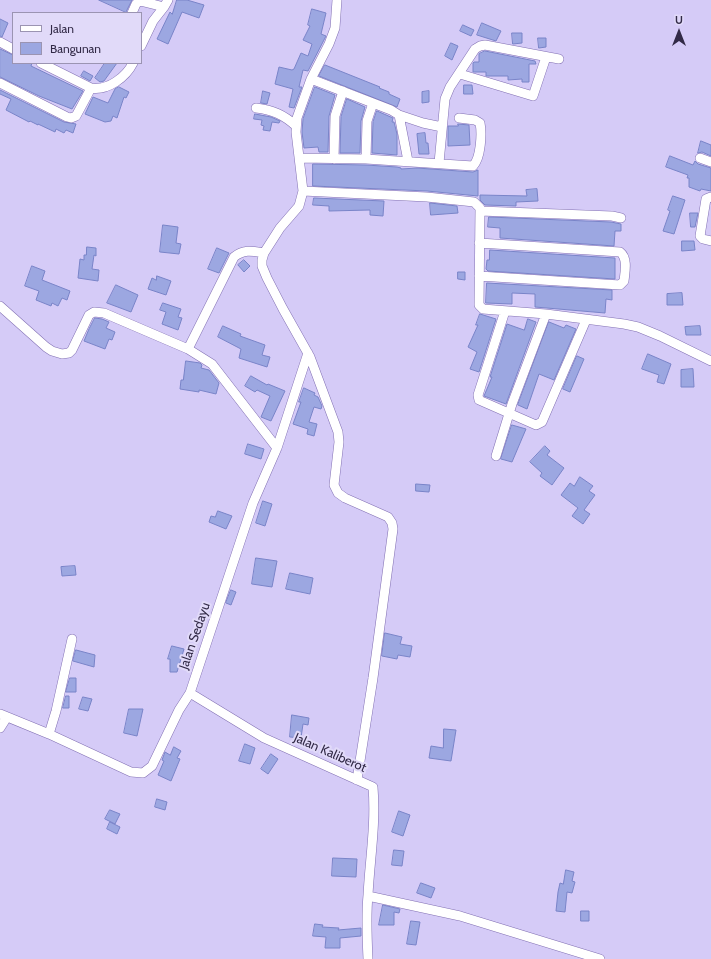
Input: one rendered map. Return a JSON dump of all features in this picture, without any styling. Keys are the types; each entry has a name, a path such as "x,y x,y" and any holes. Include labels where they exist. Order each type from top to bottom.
{"street":[{"path":"337,0 335,28 329,44 311,79 297,118 296,126 303,191 299,206 280,228 264,253 262,266 283,310 308,353 339,436 334,485 338,493 345,498 388,517 392,522 393,529 373,678 357,780"},
{"path":"132,12 136,4 140,1 166,4"},
{"path":"142,44 153,21 166,4"},
{"path":"0,42 12,48"},
{"path":"438,163 445,99 450,87 460,74 475,49 485,45 559,59"},
{"path":"460,74 533,96 546,57"},
{"path":"43,64 91,88 100,89 119,79 129,70 132,64"},
{"path":"311,79 391,110 399,115 423,123 442,127"},
{"path":"0,83 71,118 76,116 91,88"},
{"path":"334,159 335,116 343,91"},
{"path":"366,159 367,121 373,103"},
{"path":"256,108 273,110 296,126"},
{"path":"399,115 408,161"},
{"path":"300,158 366,159 472,166 478,160 481,133 479,121 459,118"},
{"path":"700,158 711,162"},
{"path":"303,191 428,197 474,202 480,208 480,307 483,309 546,314 638,327 711,361"},
{"path":"711,197 706,199 700,236 702,239 711,241"},
{"path":"480,211 612,216 621,218"},
{"path":"479,243 620,252 624,257 625,275 624,281 620,285 479,276"},
{"path":"188,349 234,257 240,252 249,250 264,253"},
{"path":"0,306 46,347 58,354 69,353 89,315 94,312 104,313 188,349 212,364 277,448"},
{"path":"505,311 478,394 479,400 536,425 542,422 586,320"},
{"path":"496,456 546,314"},
{"name":"Jalan Sedayu","path":"4,715 131,772 143,773 152,766 179,710 190,693 253,503 277,448 308,353"},
{"path":"49,734 56,711 72,639"},
{"name":"Jalan Kaliberot","path":"190,693 264,738 373,787 374,834 368,896 368,959"},
{"path":"0,728 4,715"},
{"path":"368,896 460,916 600,959"}],"building":[{"path":"99,0 132,0 126,12"},
{"path":"177,0 187,0 204,5 199,18 182,12 168,44 157,39 170,12 172,14"},
{"path":"312,9 326,13 321,34 326,36 308,71 303,70 299,87 302,87 294,108 289,107 293,89 275,84 279,67 292,70 294,69 301,53 308,56 312,44 303,40 310,26 308,25"},
{"path":"0,19 8,23 2,37 0,36"},
{"path":"482,23 501,31 496,41 477,35"},
{"path":"463,25 474,30 471,36 460,31"},
{"path":"512,33 522,33 522,43 513,44"},
{"path":"538,38 546,38 546,47 539,48"},
{"path":"451,43 458,46 452,60 445,56"},
{"path":"0,49 12,55 12,64 32,64 31,66 83,91 72,109 39,96 0,77"},
{"path":"485,51 535,61 536,64 529,64 529,82 522,82 522,79 508,80 508,76 486,76 486,72 473,72 473,63 479,62 479,54"},
{"path":"104,64 116,64 104,81 100,82 95,78"},
{"path":"325,65 389,92 389,94 400,99 397,107 319,76"},
{"path":"84,71 93,76 90,81 81,76"},
{"path":"464,85 472,85 473,94 464,94"},
{"path":"119,87 129,92 126,98 124,97 117,118 113,116 111,121 105,122 85,114 93,97 108,103 115,89"},
{"path":"315,87 335,95 329,116 328,152 319,152 318,147 304,148 302,132 303,119"},
{"path":"0,90 64,122 76,124 73,133 66,130 64,133 56,129 55,132 38,124 29,122 6,110 11,99 0,94"},
{"path":"263,91 270,93 267,104 261,103"},
{"path":"429,91 429,102 422,103 422,92"},
{"path":"347,99 365,107 361,121 360,153 340,153 341,117"},
{"path":"377,111 393,118 392,122 394,122 397,134 397,155 372,153 373,122"},
{"path":"255,114 271,117 280,121 279,123 272,122 270,131 263,130 264,126 261,125 262,120 254,119"},
{"path":"458,124 469,125 470,145 448,146 448,126 458,126"},
{"path":"425,133 429,154 419,154 417,134"},
{"path":"701,141 711,145 711,156 702,152 698,153"},
{"path":"670,156 693,165 695,161 698,164 711,168 711,191 701,189 700,191 689,187 689,178 687,178 688,175 666,167"},
{"path":"313,164 366,165 397,167 401,169 417,168 473,172 478,170 478,196 427,191 313,186"},
{"path":"537,189 538,201 516,202 516,206 485,205 480,200 480,195 527,196 526,190"},
{"path":"673,196 685,200 674,234 663,231 670,211 668,210"},
{"path":"314,198 384,201 383,216 370,215 370,210 329,211 329,206 313,205"},
{"path":"430,203 457,206 458,213 431,215"},
{"path":"690,213 698,213 695,227 691,227"},
{"path":"489,217 611,222 621,224 621,231 615,231 614,246 500,238 500,228 488,227"},
{"path":"163,225 178,227 176,243 181,244 179,254 160,252"},
{"path":"682,241 694,241 695,250 682,251"},
{"path":"87,247 96,248 96,256 94,255 92,269 99,270 98,281 78,278 80,259 84,260"},
{"path":"217,248 229,253 219,273 208,269"},
{"path":"490,250 615,258 615,279 488,271 486,269"},
{"path":"244,260 250,266 244,272 238,265"},
{"path":"32,266 45,271 42,280 70,291 67,300 62,298 58,306 52,303 51,306 36,300 39,291 25,286"},
{"path":"458,272 465,272 465,280 458,279"},
{"path":"157,276 171,281 166,295 148,289 152,278 156,280"},
{"path":"487,283 612,290 612,300 606,299 605,313 535,307 535,294 512,293 512,304 486,303"},
{"path":"116,285 138,295 131,312 107,303"},
{"path":"682,293 683,305 667,305 667,294"},
{"path":"163,303 181,309 178,317 182,318 178,330 162,324 166,312 160,310"},
{"path":"480,314 496,319 479,372 470,369 477,352 468,347 478,325 476,325"},
{"path":"95,318 109,322 106,328 115,332 112,340 109,339 105,349 84,341"},
{"path":"528,319 536,322 506,404 484,396 492,377 490,377 507,324 524,330"},
{"path":"549,322 564,328 566,325 576,329 554,380 539,374 527,409 518,405"},
{"path":"223,326 241,334 240,336 265,345 262,355 270,357 267,367 239,358 241,349 218,337"},
{"path":"700,326 701,335 686,335 685,327"},
{"path":"648,354 671,364 664,384 657,382 659,375 642,369"},
{"path":"577,356 584,359 570,392 563,389"},
{"path":"186,361 200,363 202,365 201,368 209,370 219,383 216,394 199,390 199,392 180,389"},
{"path":"693,369 694,387 681,387 681,370"},
{"path":"251,376 267,385 268,384 285,391 271,421 261,417 270,396 257,390 255,392 245,386"},
{"path":"304,388 315,393 314,395 318,397 322,406 321,409 314,407 309,422 317,424 314,436 307,434 308,429 293,424 301,402 299,402"},
{"path":"512,425 526,429 512,462 501,459"},
{"path":"248,444 264,449 261,459 245,454"},
{"path":"545,446 550,451 547,455 564,468 552,485 540,476 542,473 530,462"},
{"path":"580,477 593,486 589,491 595,495 584,510 590,514 583,524 572,516 578,508 561,495 570,483 574,486"},
{"path":"416,484 430,485 429,492 416,491"},
{"path":"263,501 272,504 265,526 256,523"},
{"path":"218,511 232,516 226,529 209,522 211,516 215,517"},
{"path":"256,558 277,561 272,587 252,584"},
{"path":"75,566 76,575 62,576 61,567"},
{"path":"290,573 313,578 310,594 286,589"},
{"path":"231,590 236,592 231,605 226,603"},
{"path":"385,633 402,637 400,644 412,646 410,657 398,655 397,659 382,656"},
{"path":"172,646 184,649 177,672 170,672 170,659 168,659"},
{"path":"76,650 95,655 94,667 73,661"},
{"path":"70,678 76,678 76,692 66,692"},
{"path":"66,696 69,696 69,708 63,708"},
{"path":"83,697 92,699 88,711 79,709"},
{"path":"129,709 143,709 137,736 124,733"},
{"path":"292,715 309,718 308,725 303,724 301,738 290,737"},
{"path":"444,729 456,730 451,761 429,758 431,746 443,748"},
{"path":"245,744 255,748 250,764 239,761"},
{"path":"174,747 181,751 177,758 180,759 171,781 158,775 164,761 162,760 165,752 170,755"},
{"path":"271,754 278,759 268,774 261,769"},
{"path":"157,799 167,802 165,810 155,807"},
{"path":"110,810 120,814 115,824 105,819"},
{"path":"399,811 410,815 403,836 392,832"},
{"path":"110,822 120,827 117,834 107,829"},
{"path":"394,850 404,851 402,866 392,865"},
{"path":"333,858 357,859 356,877 332,876"},
{"path":"566,870 574,872 572,881 575,882 572,893 567,892 565,912 556,911 560,883 563,884"},
{"path":"421,883 435,888 431,898 417,893"},
{"path":"383,905 400,909 399,913 394,912 394,925 379,925"},
{"path":"581,911 589,911 589,921 581,921"},
{"path":"411,921 420,922 416,945 407,944"},
{"path":"315,924 323,925 322,927 339,928 338,930 361,928 361,936 340,938 340,948 325,948 326,937 313,936"}]}
